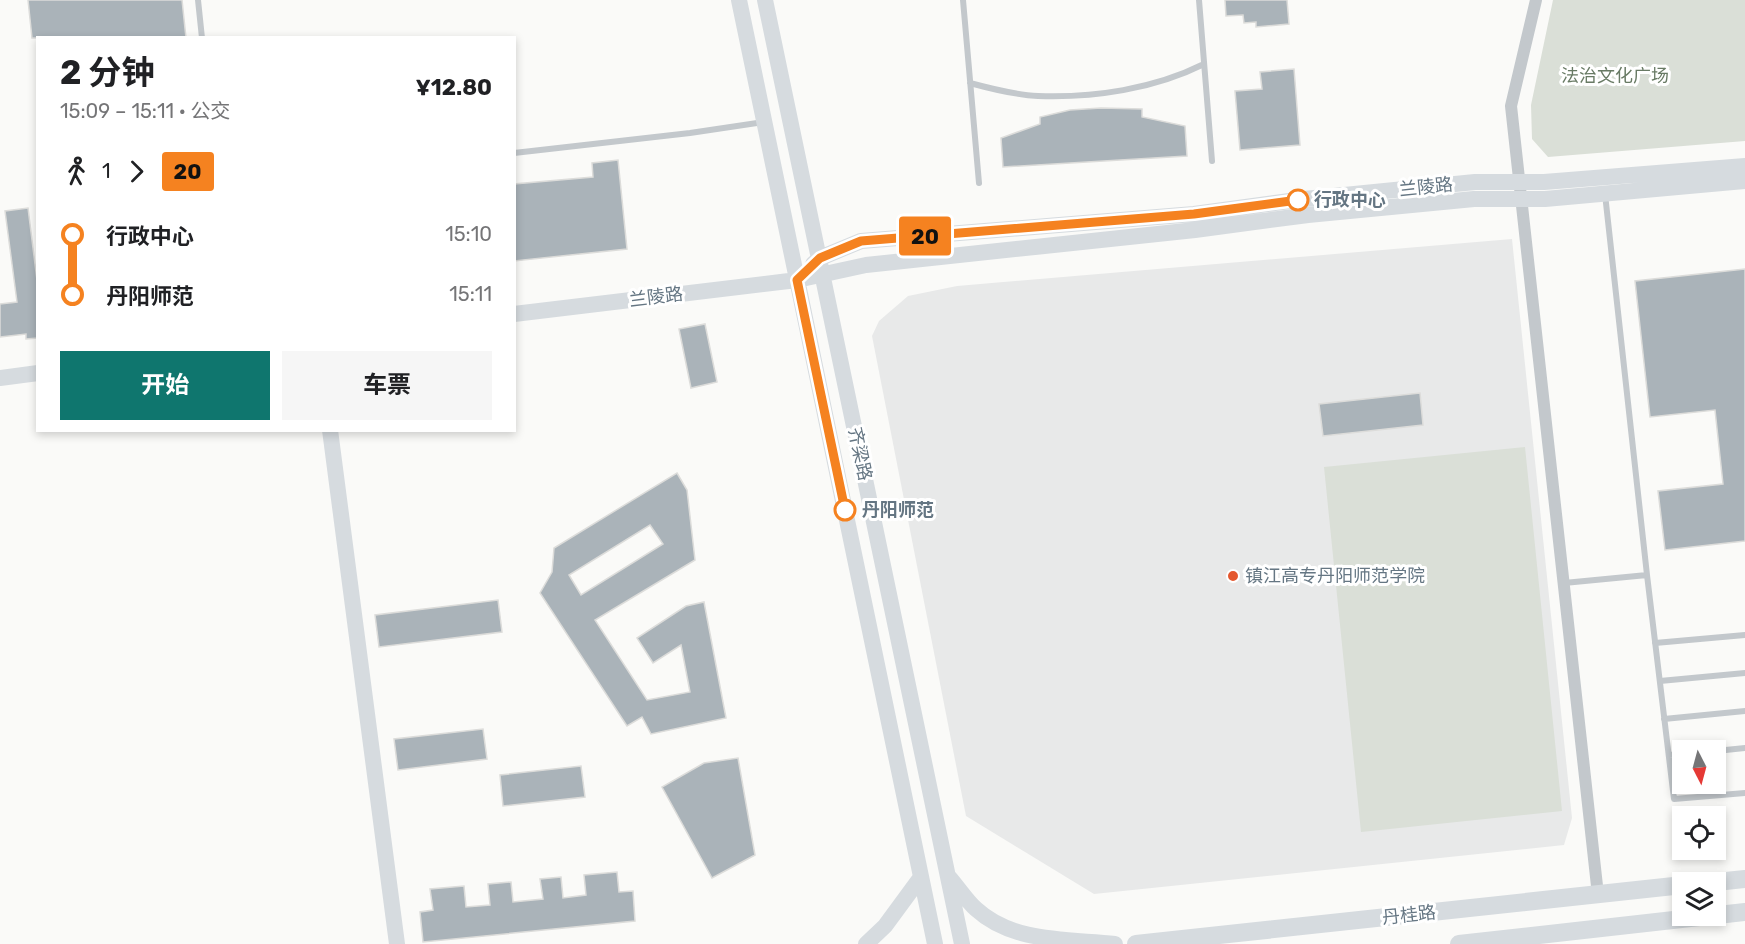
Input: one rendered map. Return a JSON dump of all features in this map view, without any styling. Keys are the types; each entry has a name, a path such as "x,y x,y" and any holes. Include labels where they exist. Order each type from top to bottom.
{"main road":[{"path":"1726,881 1745,879"},
{"name":"丹桂路","path":"1136,944 1672,886"},
{"path":"1459,944 1745,912"}],"street":[{"name":"齐梁路","path":"739,0 935,944"},
{"name":"齐梁路","path":"765,0 962,944"},
{"path":"1536,0 1511,106 1598,895"},
{"name":"兰陵路","path":"821,266 866,265 1184,231 1308,215 1474,199 1520,190 1544,182 1745,166"},
{"name":"兰陵路","path":"516,314 797,280 861,241 1194,214 1304,199 1474,182 1520,190 1545,199 1745,181"},
{"path":"0,378 36,373"},
{"path":"330,432 397,944"},
{"path":"948,875 977,910 1001,926 1028,937 1114,944"},
{"path":"866,944 885,926 921,877"}],"lane":[{"path":"198,0 202,36"},
{"path":"963,0 979,183"},
{"path":"1199,0 1212,161"},
{"path":"970,83 1002,92 1037,96 1068,95 1147,86 1180,76 1204,64"},
{"path":"516,153 765,122"},
{"path":"1605,193 1674,799 1745,793"},
{"path":"1564,583 1647,575"},
{"path":"1655,643 1745,635"},
{"path":"1660,681 1745,673"},
{"path":"1664,719 1745,711"},
{"path":"1726,750 1745,748"}],"shaded area":[{"name":"镇江高专丹阳师范学院","path":"1512,239 1572,818 1564,845 1094,894 966,816 872,336 879,321 908,296 957,286"}],"green space":[{"name":"法治文化广场","path":"1553,0 1745,0 1745,141 1548,157 1532,139 1531,105"},
{"path":"1525,447 1562,811 1361,832 1324,467"}],"building":[{"path":"28,0 182,0 186,36 36,36 32,38"},
{"path":"1225,0 1287,0 1289,24 1256,27 1256,22 1244,23 1243,15 1226,16"},
{"path":"1294,69 1300,145 1240,150 1235,91 1262,89 1260,72"},
{"path":"1142,109 1142,117 1185,126 1187,156 1003,167 1001,138 1040,124 1040,117 1070,110"},
{"path":"618,160 627,249 516,261 516,184 593,177 592,163"},
{"path":"28,208 36,272 36,338 26,339 26,334 0,337 0,304 17,302 5,211"},
{"path":"1745,269 1745,541 1665,550 1658,491 1723,484 1715,410 1650,417 1635,281"},
{"path":"705,324 717,382 691,388 679,329"},
{"path":"1420,393 1423,425 1323,436 1319,404"},
{"path":"677,473 687,490 695,560 595,620 647,700 690,692 681,645 653,663 637,638 686,606 704,602 726,718 651,734 642,717 627,726 540,593 552,572 554,548","holes":["650,525 663,544 581,595 569,575"]},
{"path":"498,600 502,632 379,647 375,615"},
{"path":"483,729 487,759 398,770 394,739"},
{"path":"738,758 755,855 712,878 662,787 704,763"},
{"path":"581,766 585,797 503,806 500,775"},
{"path":"617,872 619,892 633,891 635,921 423,942 420,912 433,910 430,889 464,886 466,907 490,905 488,884 511,882 513,902 543,899 540,879 561,877 563,898 586,895 584,875"}],"bus line":[{"name":"20","path":"845,510 797,280 820,258 861,241 1194,214 1298,200"}],"place":[{"name":"行政中心","path":"1298,200"},
{"name":"丹阳师范","path":"845,510"},
{"name":"镇江高专丹阳师范学院","path":"1233,576"}]}
